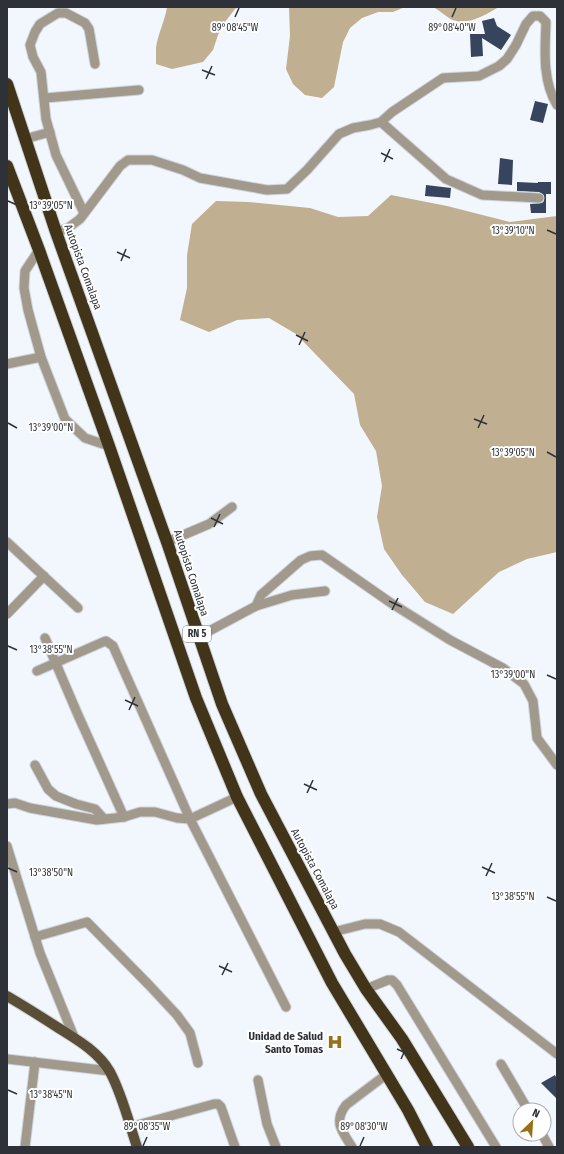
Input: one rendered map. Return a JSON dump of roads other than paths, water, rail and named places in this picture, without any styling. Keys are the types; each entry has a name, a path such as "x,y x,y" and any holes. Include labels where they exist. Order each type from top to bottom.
{"highway":[{"name":"Autopista Comalapa","path":"7,84 56,232 167,542 198,637 222,704 261,794 333,932 366,990 402,1039 468,1147"},
{"name":"RN 5","path":"7,166 39,250 109,446 196,698 237,797 332,983 408,1110 427,1147"}],"main road":[{"path":"7,996 74,1037 96,1054 110,1071 116,1084 137,1147"}],"street":[{"path":"84,213 56,155 46,119 45,98 41,72 33,57 30,45 40,24 58,13 66,14 84,23 89,29 94,64"},
{"path":"56,232 68,228 80,219 120,166 128,160 152,160 183,170 200,178 267,190 287,189 307,170 339,134 353,128 370,126 381,122 392,112 443,78 479,76 499,66 507,59 516,45 526,24 533,16 540,16 546,22 545,61 551,94 557,105"},
{"path":"45,98 140,90"},
{"path":"381,122 446,178 482,195 539,198"},
{"path":"25,139 50,132"},
{"path":"39,250 25,271 24,288 28,310 41,357 64,419 85,438 109,446"},
{"path":"7,364 41,357"},
{"path":"167,542 209,524 232,507"},
{"path":"7,542 78,608"},
{"path":"256,606 261,595 301,560 310,556 322,555 391,603 450,640 503,668 524,684 533,701 538,738 557,765"},
{"path":"7,614 44,576"},
{"path":"198,637 256,606 292,594 325,591"},
{"path":"45,638 124,817"},
{"path":"37,671 102,642 106,641 113,646 190,819 286,1007"},
{"path":"35,765 48,790 56,796 76,804 95,809 104,819"},
{"path":"7,804 15,803 30,808 97,820 124,817 140,812 155,812 177,818 190,819 237,797"},
{"path":"7,846 40,953 74,1037"},
{"path":"36,937 87,922 177,1015 190,1033 198,1063"},
{"path":"333,932 365,924 380,924 400,932 557,1054"},
{"path":"366,990 388,980 392,980 397,985 496,1147"},
{"path":"7,1059 110,1071"},
{"path":"25,1147 35,1062"},
{"path":"500,1064 523,1102"},
{"path":"352,1147 339,1126 339,1119 342,1111 346,1105 387,1074"},
{"path":"258,1080 267,1124 276,1147"},
{"path":"130,1127 218,1104 221,1107 235,1147"}],"place":[{"name":"Unidad de Salud Santo Tomas","path":"335,1042"}]}
